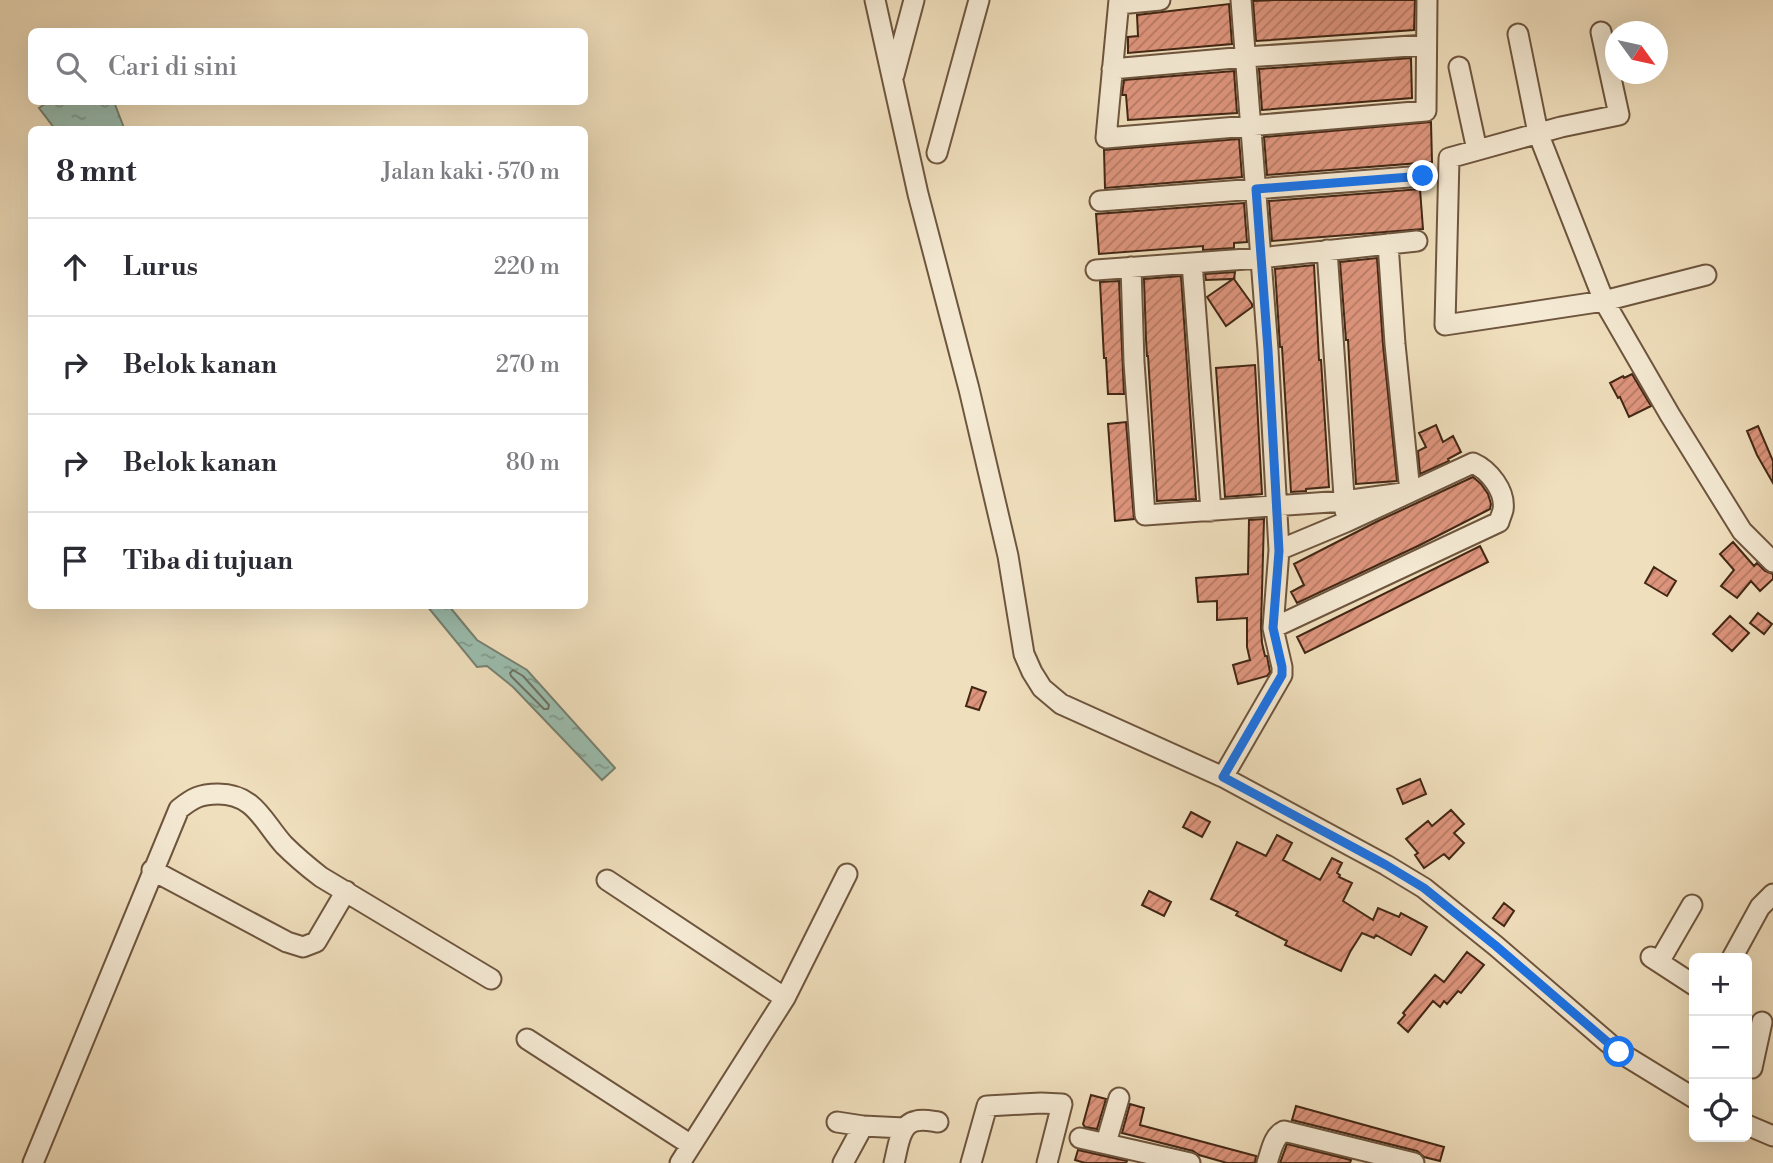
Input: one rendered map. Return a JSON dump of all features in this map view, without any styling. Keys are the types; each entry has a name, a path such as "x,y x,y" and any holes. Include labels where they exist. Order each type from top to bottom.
{"street":[{"path":"875,0 918,194 970,390 1008,556 1024,654 1042,688 1061,704 1223,777 1424,888 1619,1052 1689,1095"},
{"path":"893,79 914,0"},
{"path":"937,152 979,0"},
{"path":"1160,0 1119,2 1106,138 1426,111 1427,0"},
{"path":"1223,777 1282,675 1273,628 1279,551 1268,350 1241,0"},
{"path":"1601,32 1619,115 1538,133 1449,158 1446,325 1604,301 1706,275"},
{"path":"1518,34 1538,133 1604,301 1742,531 1773,562"},
{"path":"1112,69 1426,45"},
{"path":"1459,67 1477,150"},
{"path":"1100,201 1423,176"},
{"path":"1096,270 1260,258 1417,241"},
{"path":"1388,244 1410,492"},
{"path":"1327,250 1346,522"},
{"path":"1192,262 1211,511"},
{"path":"1131,267 1134,362 1145,515 1344,501 1410,492"},
{"path":"1273,628 1499,522 1503,510 1502,497 1486,471 1473,463 1279,551"},
{"path":"33,1163 179,809 203,794 225,794 248,801 282,842 321,877 491,979"},
{"path":"152,870 287,942 303,947 316,942 346,891"},
{"path":"680,1163 785,999 847,874"},
{"path":"607,880 785,999"},
{"path":"1735,953 1760,908 1773,894"},
{"path":"1689,982 1655,960 1692,905"},
{"path":"1752,1068 1761,1021"},
{"path":"527,1039 691,1144"},
{"path":"1105,1143 1119,1098"},
{"path":"971,1163 987,1106 1062,1104 1047,1163"},
{"path":"894,1163 904,1128 908,1124 919,1120 938,1122"},
{"path":"837,1122 904,1128"},
{"path":"843,1163 863,1126"},
{"path":"1752,1127 1773,1136"},
{"path":"1267,1163 1276,1138 1284,1131 1414,1163"},
{"path":"1080,1138 1190,1163"}],"water":[{"path":"44,105 115,105 123,126 53,126 39,108"},
{"path":"429,609 451,609 477,640 527,670 615,768 602,780 513,687 487,666 477,667"}],"building":[{"path":"1415,0 1414,30 1256,41 1253,1"},
{"path":"1229,4 1232,44 1128,53 1128,37 1138,36 1137,15"},
{"path":"1411,58 1412,98 1262,110 1259,69"},
{"path":"1234,71 1237,113 1128,120 1126,95 1122,95 1124,80"},
{"path":"1431,122 1432,162 1267,175 1264,137"},
{"path":"1239,139 1242,177 1105,188 1104,150"},
{"path":"1420,189 1423,229 1272,241 1269,201"},
{"path":"1244,203 1247,242 1234,243 1234,248 1203,250 1203,246 1099,254 1096,214"},
{"path":"1377,258 1397,481 1356,484 1348,340 1340,262"},
{"path":"1314,265 1329,487 1291,492 1275,269"},
{"path":"1235,272 1234,279 1252,307 1226,326 1207,297 1233,279 1206,280 1205,274"},
{"path":"1181,276 1196,499 1157,501 1144,279"},
{"path":"1119,281 1124,394 1108,394 1100,282"},
{"path":"1255,365 1262,494 1225,497 1216,368"},
{"path":"1632,374 1651,406 1629,417 1610,383"},
{"path":"1126,422 1134,519 1115,521 1108,424"},
{"path":"1436,425 1443,442 1453,436 1461,452 1448,459 1449,461 1420,474 1418,451 1426,447 1419,433"},
{"path":"1758,426 1773,461 1773,483 1747,431"},
{"path":"1473,477 1488,494 1490,509 1297,603 1291,592 1304,585 1294,564"},
{"path":"1264,519 1261,627 1262,643 1270,672 1267,676 1238,684 1233,665 1250,660 1247,618 1217,620 1217,601 1198,602 1196,578 1248,574 1249,520"},
{"path":"1733,542 1754,566 1757,563 1773,574 1773,579 1760,591 1751,581 1737,598 1721,586 1734,570 1720,554"},
{"path":"1480,546 1488,562 1305,653 1297,637"},
{"path":"1654,567 1676,581 1667,596 1645,583"},
{"path":"1758,613 1772,624 1764,634 1750,623"},
{"path":"1730,616 1749,633 1732,651 1713,634"},
{"path":"972,687 986,692 979,710 966,706"},
{"path":"1420,779 1426,794 1403,804 1397,789"},
{"path":"1451,810 1464,824 1454,833 1464,843 1449,859 1444,854 1424,868 1415,855 1418,853 1406,839 1428,821 1432,826"},
{"path":"1191,812 1210,822 1202,837 1183,827"},
{"path":"1277,835 1292,843 1283,860 1320,880 1332,858 1342,863 1337,873 1339,877 1352,883 1343,901 1373,920 1378,908 1399,917 1401,913 1427,927 1411,955 1376,935 1374,938 1362,933 1341,971 1285,945 1287,941 1211,899 1237,842 1266,856"},
{"path":"1149,891 1171,902 1164,916 1142,905"},
{"path":"1504,903 1514,911 1504,926 1493,918"},
{"path":"1467,952 1484,965 1461,993 1458,991 1447,1004 1444,1001 1440,1007 1433,1001 1408,1032 1398,1023 1405,1015 1403,1013 1435,975 1444,982"},
{"path":"1091,1095 1106,1099 1097,1129 1085,1127 1083,1124"},
{"path":"1130,1104 1144,1108 1140,1125 1256,1156 1255,1163 1227,1163 1193,1151 1122,1133"},
{"path":"1296,1106 1444,1147 1440,1161 1424,1157 1417,1151 1292,1120"},
{"path":"1287,1144 1351,1160 1350,1163 1280,1163"},
{"path":"1078,1150 1127,1161 1085,1163 1075,1160"}],"route":[{"path":"1423,176 1256,189 1279,551 1273,628 1282,675 1223,777 1424,888 1619,1052"}]}
